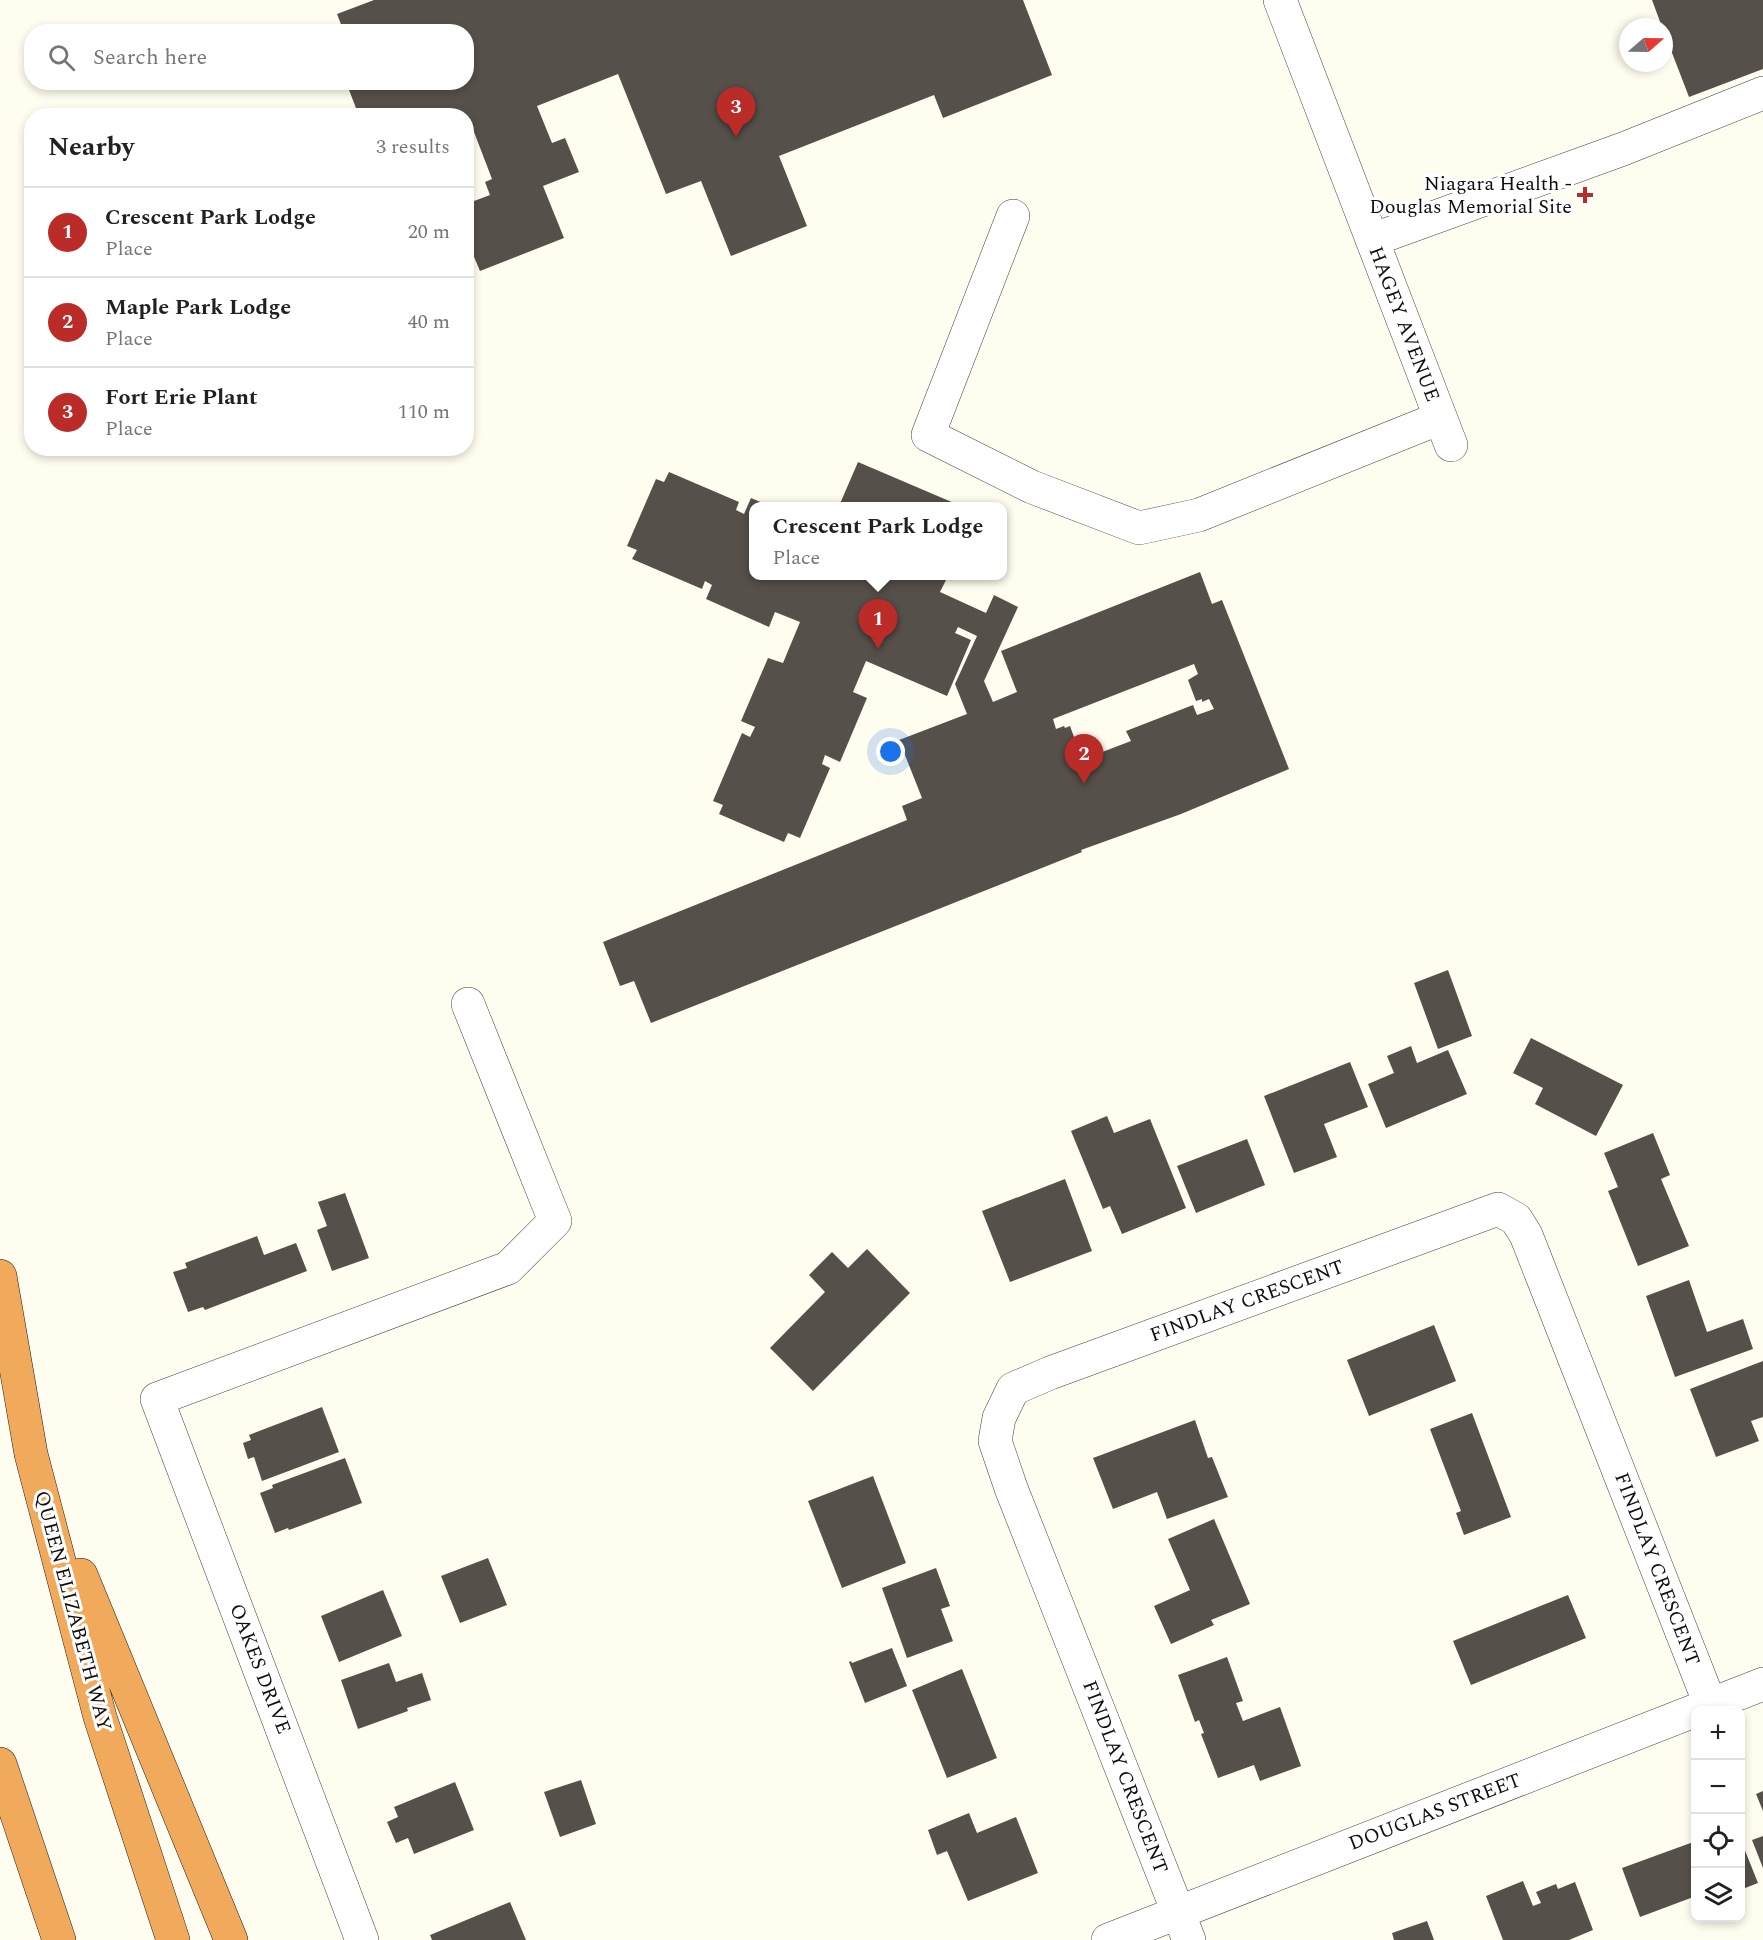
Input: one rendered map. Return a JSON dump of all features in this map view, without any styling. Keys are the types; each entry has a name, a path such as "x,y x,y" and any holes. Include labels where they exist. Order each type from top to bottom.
{"highway":[{"name":"QUEEN ELIZABETH WAY","path":"0,1276 31,1454 100,1717 173,1940"},
{"path":"31,1454 231,1940"},
{"path":"0,1764 59,1940"}],"street":[{"name":"HAGEY AVENUE","path":"1013,216 928,435 1032,487 1139,528 1199,515 1445,432 1280,0"},
{"path":"1372,240 1612,153 1763,93"},
{"name":"OAKES DRIVE","path":"362,1940 157,1399 508,1268 555,1221 468,1004"},
{"name":"FINDLAY CRESCENT","path":"1183,1926 995,1441 999,1418 1013,1389 1050,1373 1498,1209 1516,1219 1526,1234 1710,1704"},
{"name":"DOUGLAS STREET","path":"1108,1940 1183,1926 1710,1704 1763,1684"}],"building":[{"path":"374,0 1023,0 1052,75 943,118 934,95 779,156 807,226 731,256 701,181 666,194 618,74 537,106 552,143 565,138 579,172 543,186 564,238 480,271 474,257 474,201 490,195 485,182 492,179 474,132 474,108 356,108 349,90 474,90 474,24 341,24 337,14"},
{"path":"1652,0 1763,0 1763,69 1689,97 1673,55 1673,18 1659,18"},
{"path":"858,462 952,502 841,502"},
{"path":"669,472 739,502 736,510 744,514 749,503 749,580 946,580 940,592 986,613 994,595 1018,607 984,681 993,702 1017,692 1001,651 1200,572 1212,604 1222,600 1289,769 1181,814 1081,850 1082,852 651,1023 634,981 620,986 603,942 907,820 902,806 922,798 899,740 967,714 955,684 977,636 958,627 955,633 971,640 947,696 866,661 853,692 867,698 840,762 825,755 822,764 830,768 800,838 788,833 784,842 719,814 723,805 713,801 742,733 750,737 755,727 741,721 768,658 783,663 800,622 775,612 769,627 706,599 712,585 705,581 702,589 632,559 637,550 627,546 656,479 664,482","holes":["1194,664 1198,674 1188,680 1196,701 1202,699 1202,702 1209,699 1214,709 1197,715 1193,705 1126,731 1131,741 1071,764 1068,755 1073,753 1072,750 1078,748 1070,726 1056,729 1053,719"]},
{"path":"1448,970 1472,1036 1438,1049 1414,983"},
{"path":"1531,1038 1623,1085 1596,1136 1535,1104 1543,1088 1513,1073"},
{"path":"1411,1046 1417,1063 1448,1050 1467,1094 1386,1128 1368,1084 1394,1073 1387,1056"},
{"path":"1350,1062 1368,1107 1324,1124 1337,1157 1294,1173 1264,1096"},
{"path":"1107,1116 1114,1133 1150,1119 1186,1208 1122,1234 1110,1206 1103,1209 1071,1131"},
{"path":"1653,1133 1670,1175 1661,1179 1689,1246 1638,1266 1608,1191 1618,1187 1604,1153"},
{"path":"1247,1139 1265,1185 1196,1213 1177,1166"},
{"path":"1065,1179 1092,1251 1010,1282 982,1211"},
{"path":"345,1193 369,1258 332,1271 317,1230 327,1226 318,1202"},
{"path":"257,1236 264,1255 296,1243 307,1271 205,1310 203,1307 188,1312 173,1272 187,1268 185,1263"},
{"path":"867,1249 910,1293 813,1391 770,1348 825,1292 809,1275 832,1252 848,1268"},
{"path":"1689,1280 1707,1332 1743,1319 1753,1349 1675,1377 1646,1296"},
{"path":"1434,1325 1456,1381 1369,1416 1347,1360"},
{"path":"1763,1361 1763,1417 1751,1421 1759,1441 1716,1457 1690,1389"},
{"path":"322,1407 339,1452 262,1481 254,1457 248,1459 243,1443 251,1440 249,1435"},
{"path":"1472,1413 1511,1517 1464,1535 1456,1513 1461,1511 1430,1429"},
{"path":"1195,1420 1208,1458 1212,1457 1228,1497 1167,1519 1157,1492 1113,1509 1093,1458"},
{"path":"345,1458 362,1503 275,1533 260,1493 273,1488 272,1485"},
{"path":"873,1476 906,1563 842,1588 808,1501"},
{"path":"1214,1519 1250,1604 1211,1620 1214,1625 1171,1644 1154,1606 1190,1590 1168,1539"},
{"path":"488,1558 507,1605 460,1623 441,1576"},
{"path":"936,1568 950,1606 941,1609 953,1641 907,1658 882,1588"},
{"path":"383,1590 402,1636 339,1662 321,1616"},
{"path":"1568,1595 1586,1638 1471,1685 1453,1641"},
{"path":"892,1648 907,1686 865,1703 849,1662 852,1663"},
{"path":"1227,1657 1243,1701 1236,1703 1243,1721 1280,1707 1301,1766 1260,1781 1254,1765 1218,1778 1201,1734 1204,1733 1199,1720 1195,1722 1178,1675"},
{"path":"389,1663 396,1682 422,1673 431,1700 358,1729 341,1680"},
{"path":"962,1669 997,1758 947,1778 912,1690"},
{"path":"581,1780 596,1824 560,1837 544,1792"},
{"path":"455,1782 474,1830 414,1854 408,1838 396,1843 387,1822 398,1817 394,1807"},
{"path":"1763,1791 1763,1811 1756,1794"},
{"path":"969,1813 977,1833 1016,1817 1038,1873 968,1901 947,1851 937,1855 928,1830"},
{"path":"1763,1836 1763,1868 1752,1840"},
{"path":"1691,1843 1691,1898 1640,1917 1622,1868"},
{"path":"1745,1850 1758,1883 1745,1888"},
{"path":"1523,1881 1533,1906 1541,1903 1536,1892 1556,1884 1558,1889 1575,1882 1593,1930 1569,1940 1503,1940 1486,1896"},
{"path":"510,1902 526,1940 432,1940 430,1935"},
{"path":"1427,1921 1434,1940 1394,1940 1392,1933"}],"place":[{"name":"Fort Erie Plant","path":"736,137"},
{"name":"Niagara Health - Douglas Memorial Site","path":"1585,195"},
{"name":"Crescent Park Lodge","path":"878,649"},
{"name":"Maple Park Lodge","path":"1084,784"}]}
